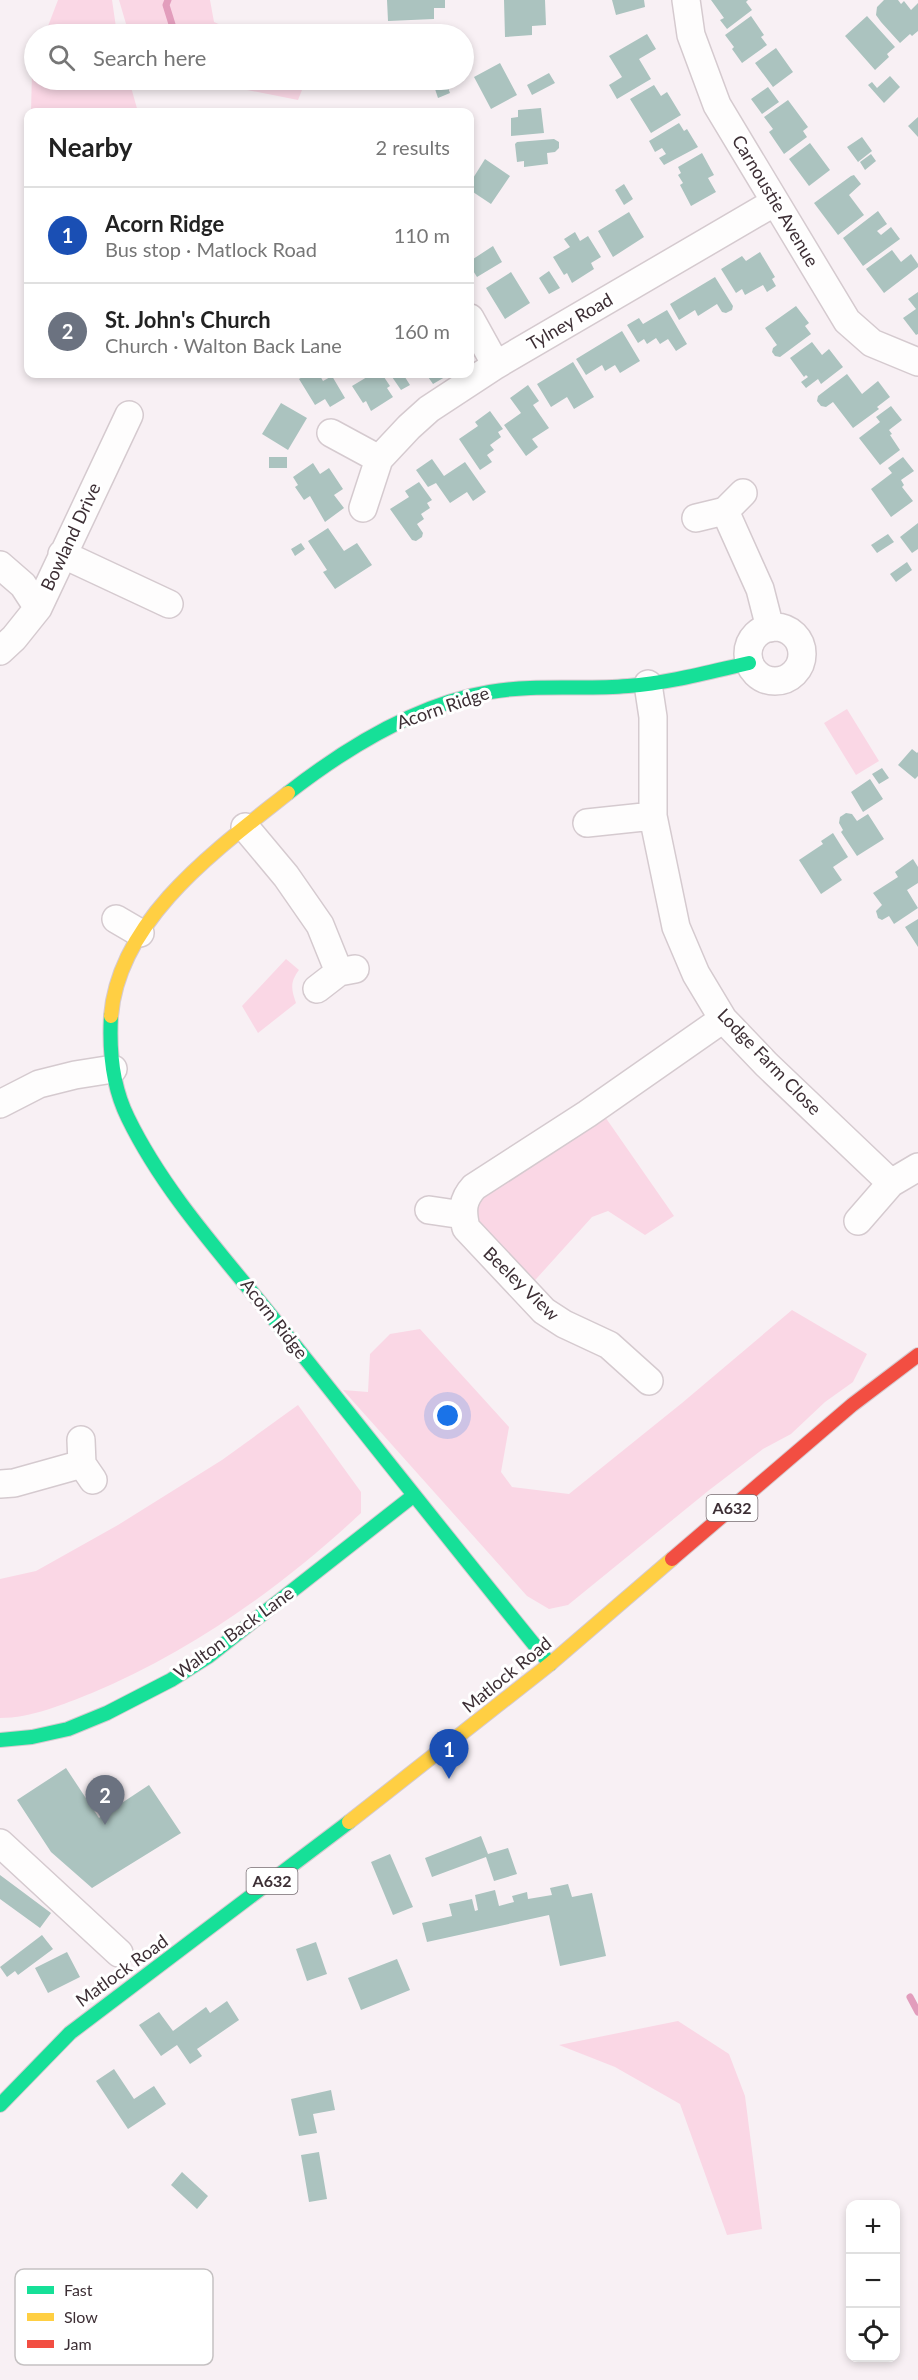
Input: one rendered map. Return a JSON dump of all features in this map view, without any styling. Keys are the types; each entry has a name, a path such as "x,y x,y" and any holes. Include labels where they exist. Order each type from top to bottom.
{"street":[{"name":"Carnoustie Avenue","path":"686,0 691,35 717,105 847,321 872,343 918,362"},
{"name":"Tylney Road","path":"363,508 379,459 429,409 496,365 775,201"},
{"path":"474,325 496,365"},
{"name":"Bowland Drive","path":"0,651 14,638 38,608 129,415"},
{"path":"331,433 379,459"},
{"path":"696,518 734,502 770,628"},
{"path":"62,554 169,604"},
{"path":"0,565 23,585 38,608"},
{"path":"770,628 783,628 794,635 801,646 802,659 799,668 790,677 779,681 766,680 756,674 749,663 748,652 752,641 760,632 770,628"},
{"name":"Acorn Ridge","path":"550,1664 413,1496 193,1217 148,1154 126,1113 113,1069 110,1031 114,992 140,933 176,890 209,857 331,760 412,715 467,696 502,689 648,684 749,663"},
{"name":"Lodge Farm Close","path":"648,684 653,717 653,816 676,927 696,974 723,1019 766,1064 891,1183"},
{"path":"586,823 653,816"},
{"path":"245,827 286,876 320,925 347,970 317,989"},
{"path":"116,920 140,933"},
{"path":"429,1210 463,1215 464,1198 474,1187 581,1106 723,1019"},
{"path":"0,1104 39,1084 113,1069"},
{"path":"858,1221 891,1183 918,1167"},
{"name":"Beeley View","path":"463,1215 466,1228 479,1244 544,1311 564,1324 609,1345 649,1381"},
{"name":"Matlock Road","path":"0,2105 70,2032 425,1765 550,1664 852,1405 918,1355"},
{"path":"0,1484 14,1483 86,1461"},
{"name":"Walton Back Lane","path":"0,1740 32,1737 68,1729 107,1713 171,1680 209,1656 413,1496"},
{"path":"0,1843 119,1953"}],"shaded area":[{"path":"58,0 112,0 116,24 49,24"},
{"path":"119,0 210,0 214,22 218,24 126,24"},
{"path":"32,90 132,90 137,108 31,108"},
{"path":"247,90 302,90 298,100"},
{"path":"847,709 879,761 856,775 824,723"},
{"path":"286,959 299,970 292,986 296,1003 258,1033 242,1006"},
{"path":"601,1111 674,1216 645,1235 608,1211 592,1217 528,1288 470,1212 483,1189"},
{"path":"792,1310 867,1354 853,1382 825,1402 791,1434 763,1449 708,1491 568,1605 549,1609 527,1596 343,1390 368,1392 370,1354 390,1334 420,1329 509,1427 501,1472 512,1487 569,1494"},
{"path":"298,1405 361,1492 361,1513 268,1591 165,1658 59,1706 24,1716 0,1718 0,1579 36,1571 118,1525 222,1460"},
{"path":"678,2021 729,2054 745,2096 762,2229 727,2235 680,2104 615,2067 559,2045"}],"building":[{"path":"387,0 445,0 445,8 434,8 434,19 388,21"},
{"path":"504,0 545,0 546,25 532,26 532,35 505,37"},
{"path":"612,0 644,0 645,7 616,15"},
{"path":"711,0 748,0 746,2 752,10 727,29 720,20 724,18"},
{"path":"884,0 898,0 901,4 904,1 911,10 918,3 918,31 912,36 910,34 900,43 876,15 877,7"},
{"path":"751,16 764,35 761,37 767,45 742,63 725,35"},
{"path":"867,16 895,47 887,54 889,57 875,70 845,36"},
{"path":"647,34 656,49 639,59 651,79 617,99 609,85 622,77 609,56"},
{"path":"776,48 793,72 773,87 755,63"},
{"path":"500,63 517,95 491,109 474,77"},
{"path":"549,73 555,83 532,95 527,85"},
{"path":"890,76 900,87 884,103 868,85 872,82 877,88"},
{"path":"654,85 661,96 667,92 681,115 651,133 630,99"},
{"path":"768,87 779,102 762,114 751,99"},
{"path":"435,90 449,90 450,93 438,98"},
{"path":"788,100 808,127 803,131 807,137 784,154 769,132 773,129 764,117"},
{"path":"541,108 544,133 511,136 511,118 518,117 518,110"},
{"path":"918,117 918,137 908,126"},
{"path":"679,123 684,131 687,129 698,147 664,165 659,158 666,154 662,148 655,152 649,141"},
{"path":"862,137 872,151 858,162 847,147"},
{"path":"554,139 559,142 559,148 555,152 547,153 548,164 524,167 524,161 517,162 515,144 517,142"},
{"path":"810,143 830,170 809,186 789,159"},
{"path":"702,153 714,175 708,178 716,192 691,206 680,185 683,183 678,175 681,173 678,167"},
{"path":"871,154 876,161 865,170 860,162"},
{"path":"485,159 510,176 491,204 474,193 474,177"},
{"path":"854,175 861,184 849,195 864,215 838,235 814,203"},
{"path":"624,184 633,199 624,205 615,190"},
{"path":"878,211 887,224 877,231 881,235 891,227 900,239 863,266 843,238"},
{"path":"629,212 644,237 613,257 598,231"},
{"path":"575,232 580,241 588,236 601,257 591,263 594,269 572,283 567,273 564,275 553,257 570,247 564,239"},
{"path":"493,246 502,262 477,277 474,272 474,258"},
{"path":"892,250 901,262 911,254 918,267 884,293 866,269"},
{"path":"760,252 775,277 772,279 776,286 767,292 763,285 745,295 742,289 736,293 721,269 742,256 746,261"},
{"path":"549,271 560,288 549,294 539,278"},
{"path":"511,272 530,303 505,319 486,288"},
{"path":"715,277 733,306 732,310 722,312 717,304 698,316 695,310 679,320 670,304"},
{"path":"918,292 918,334 916,335 903,318 916,309 908,299"},
{"path":"796,306 809,323 805,326 811,334 780,357 775,356 772,352 777,345 765,328"},
{"path":"667,310 687,344 676,351 668,339 660,344 656,338 647,344 644,339 638,343 627,325 639,318 643,324"},
{"path":"622,331 640,361 620,373 615,365 605,371 602,365 586,375 576,359"},
{"path":"812,342 822,355 829,349 843,367 821,384 818,379 806,388 801,382 808,377 806,375 804,377 790,358"},
{"path":"573,362 594,397 574,409 567,397 551,407 537,384"},
{"path":"847,374 862,394 878,381 890,397 877,407 879,409 853,428 833,402 826,407 821,406 817,401 818,396"},
{"path":"321,378 323,381 333,378 345,398 330,407 325,399 315,405 299,379"},
{"path":"365,378 385,378 390,386 387,388 393,397 371,411 366,401 363,403 352,386"},
{"path":"393,378 406,378 410,385 401,390"},
{"path":"429,378 443,378 433,384"},
{"path":"528,385 539,401 533,405 549,428 532,439 538,447 526,456 504,425 521,413 510,398"},
{"path":"281,403 307,418 288,450 262,434"},
{"path":"891,406 902,420 889,430 900,450 880,465 859,438 880,422 876,417"},
{"path":"490,411 503,429 498,432 501,437 490,445 494,450 487,455 492,462 480,470 459,439 478,426 475,422"},
{"path":"269,457 287,457 287,468 269,468"},
{"path":"903,457 914,471 901,480 904,485 902,487 913,501 891,517 871,489 892,473 888,468"},
{"path":"432,459 444,476 465,462 486,492 473,501 467,492 450,503 436,483 428,487 416,470"},
{"path":"313,463 320,474 329,468 343,489 334,495 344,508 325,522 310,496 304,500 295,487 298,485 293,477"},
{"path":"419,482 432,500 427,503 430,508 421,514 424,519 417,524 423,533 422,537 416,541 412,540 390,509 409,497 405,491"},
{"path":"918,523 918,549 912,553 900,537"},
{"path":"328,528 344,551 357,543 372,565 335,589 323,572 327,570 308,541"},
{"path":"888,534 894,542 877,553 871,545"},
{"path":"301,543 305,549 295,556 291,549"},
{"path":"907,562 912,570 896,582 890,574"},
{"path":"912,749 918,752 918,776 915,779 898,765"},
{"path":"882,768 889,778 879,784 872,774"},
{"path":"870,779 883,799 863,812 851,792"},
{"path":"846,813 852,814 857,821 868,814 884,839 857,856 841,832 843,830 839,823 840,817"},
{"path":"833,833 848,857 833,867 842,880 821,894 799,860 823,844 821,841"},
{"path":"913,859 918,867 918,883 907,890 918,908 894,924 889,916 882,920 878,918 876,911 882,905 873,893 898,877 895,872"},
{"path":"918,919 918,947 905,927"},
{"path":"66,1768 99,1818 149,1785 181,1833 92,1888 51,1852 17,1800"},
{"path":"481,1836 488,1854 508,1848 517,1874 494,1881 486,1857 432,1877 425,1858"},
{"path":"390,1854 413,1907 393,1915 371,1862"},
{"path":"0,1875 51,1913 40,1928 0,1899"},
{"path":"568,1884 572,1897 592,1893 606,1956 560,1966 549,1915 427,1942 422,1923 452,1916 449,1904 472,1899 475,1911 478,1910 475,1895 495,1890 499,1906 514,1902 512,1896 527,1892 528,1899 552,1895 550,1888"},
{"path":"42,1935 53,1949 18,1975 15,1971 7,1977 0,1967"},
{"path":"316,1942 327,1974 307,1981 296,1949"},
{"path":"67,1952 80,1977 48,1993 35,1968"},
{"path":"397,1959 410,1990 361,2010 348,1978"},
{"path":"227,2001 239,2020 197,2049 202,2056 190,2064 177,2045 161,2056 139,2025 159,2012 173,2031 206,2007 210,2013"},
{"path":"114,2069 134,2099 154,2086 166,2104 128,2129 96,2081"},
{"path":"331,2090 335,2110 313,2114 317,2133 299,2136 291,2099"},
{"path":"319,2152 327,2199 309,2202 301,2155"},
{"path":"182,2172 208,2196 197,2209 171,2185"}],"waterway":[{"path":"168,0 166,5 172,24"},
{"path":"910,1997 918,2012"}],"traffic: fast":[{"path":"288,793 358,744 383,730 409,717 462,698 524,688 643,685 749,663"},
{"path":"111,1016 111,1055 118,1093 128,1118 160,1173 197,1225 550,1664"},
{"path":"0,1740 32,1737 68,1729 107,1713 171,1680 209,1656 413,1496"},
{"path":"0,2105 70,2033 349,1822"}],"traffic: slow":[{"path":"111,1016 118,981 132,948 152,918 176,889 203,863 288,793"},
{"path":"349,1822 550,1664 672,1559"}],"traffic: jam":[{"path":"672,1559 852,1405 918,1355"}],"place":[{"name":"Acorn Ridge","path":"449,1779"},
{"name":"St. John's Church","path":"105,1825"}]}
